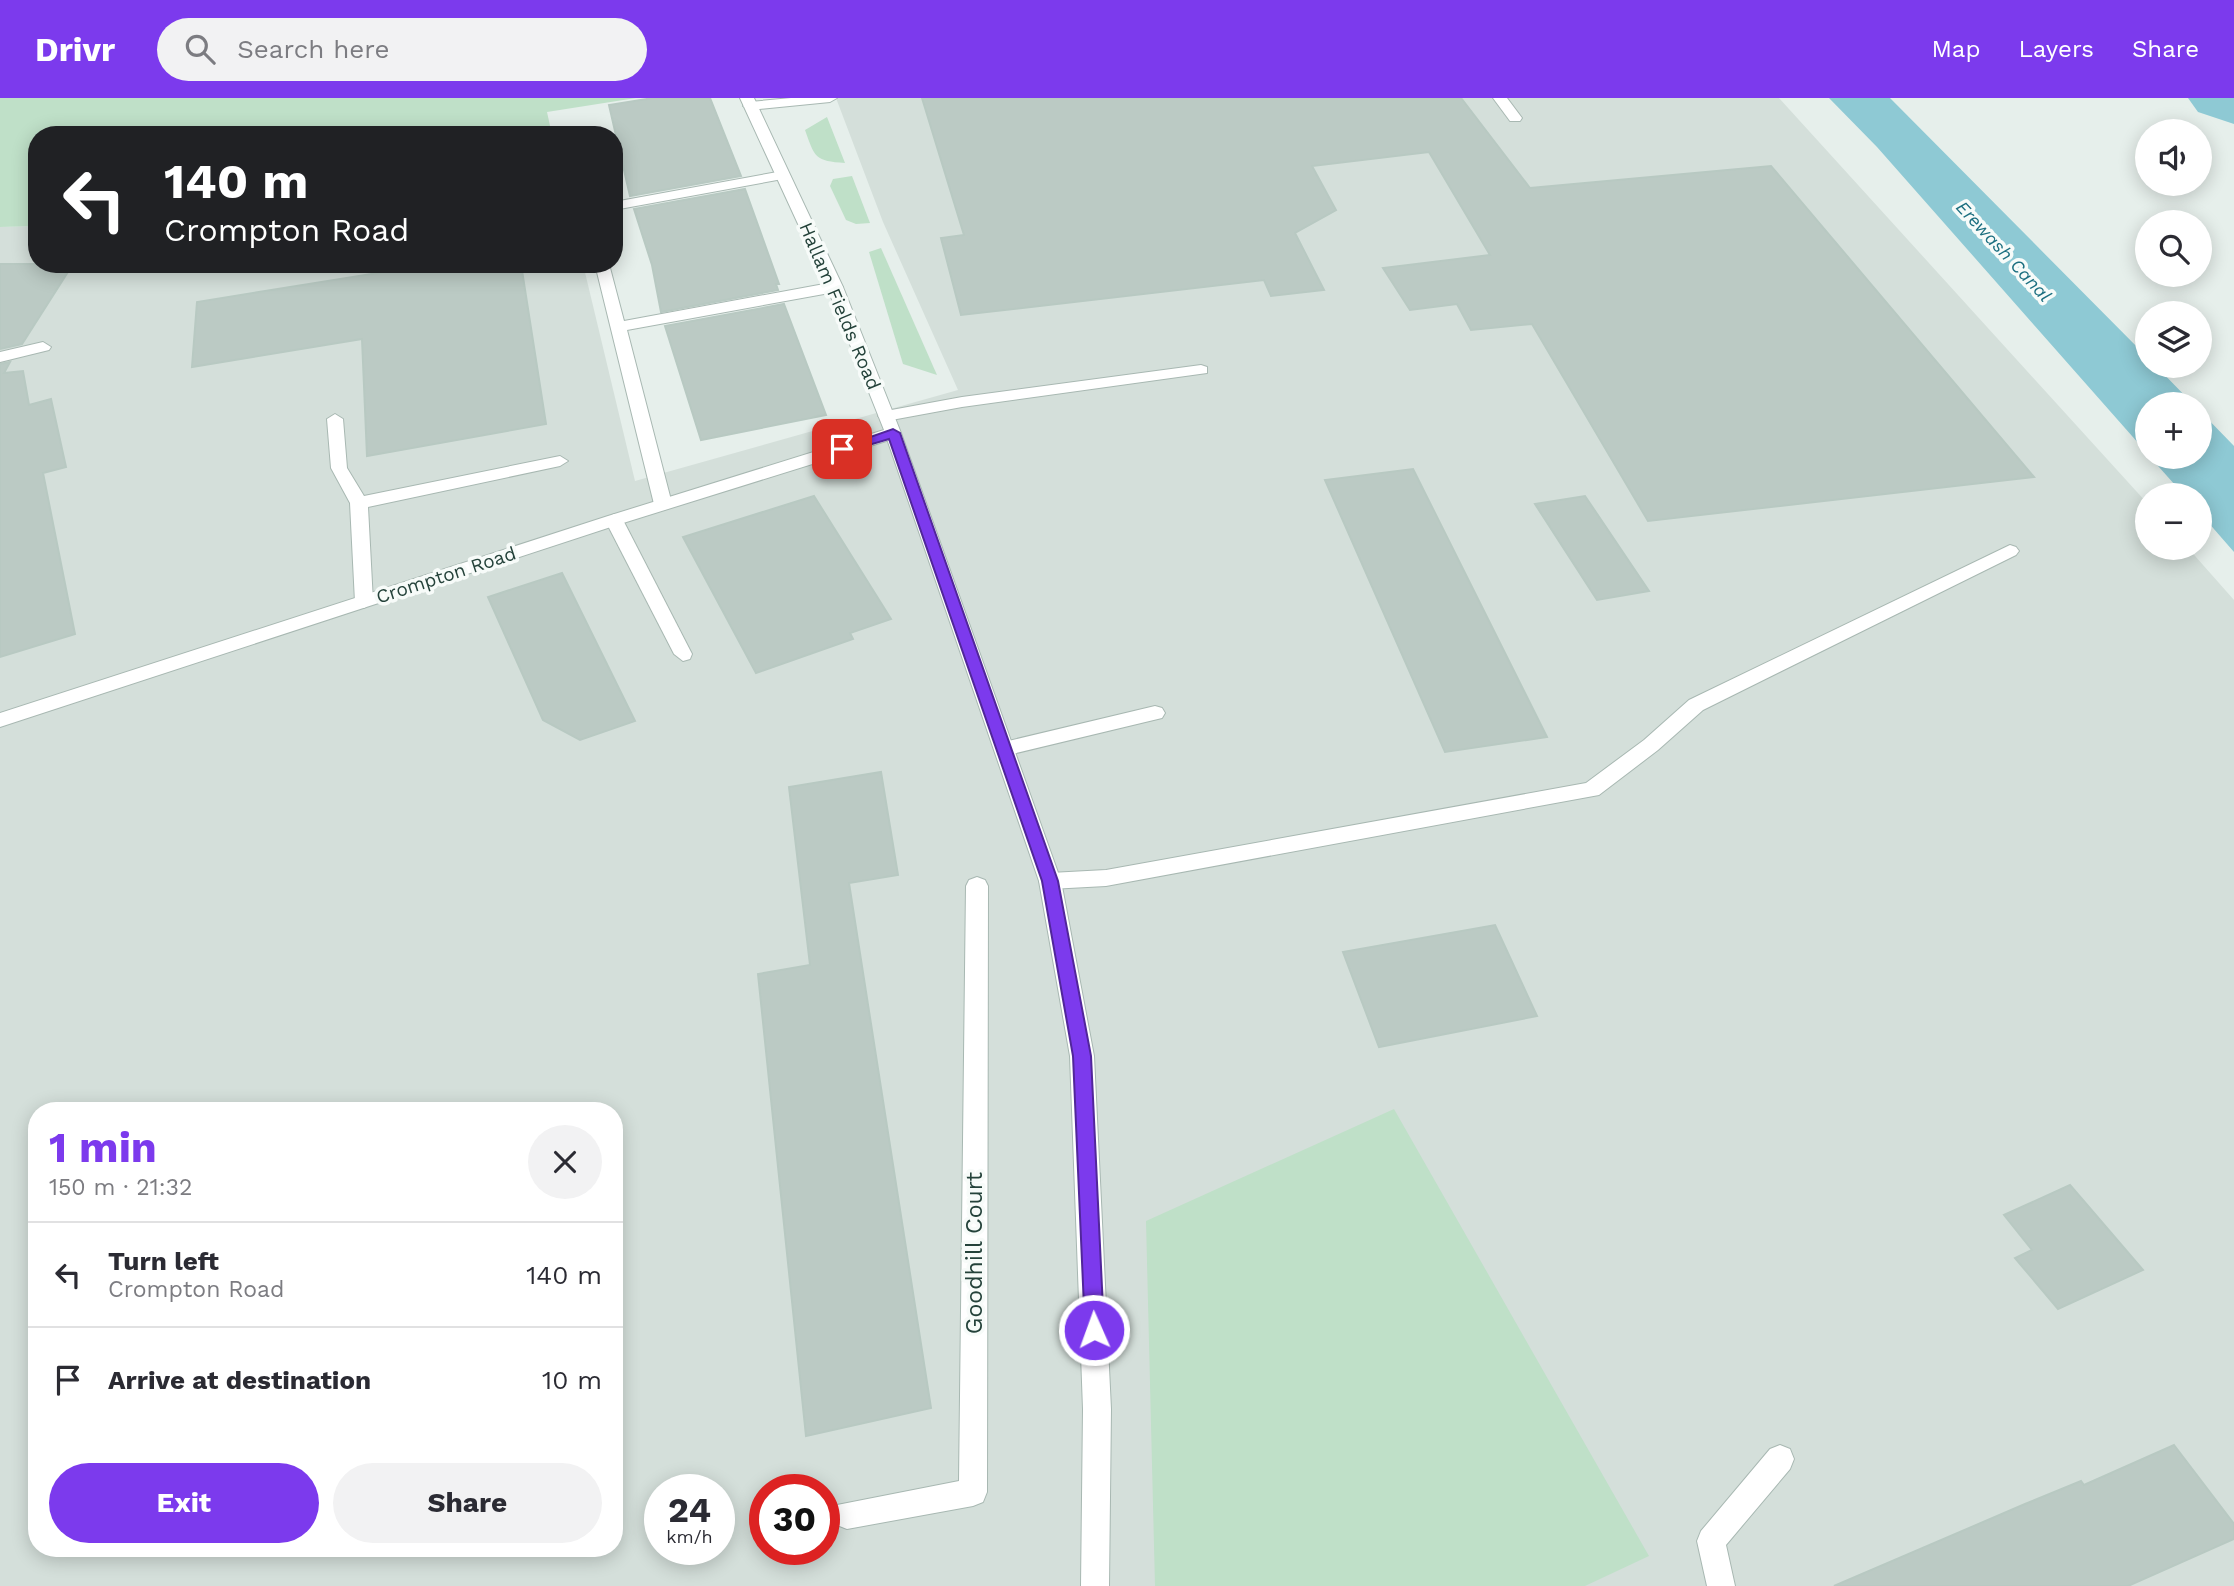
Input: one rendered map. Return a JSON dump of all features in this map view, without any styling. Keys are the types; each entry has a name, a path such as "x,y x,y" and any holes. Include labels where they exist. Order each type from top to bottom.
{"street":[{"path":"749,102 830,98"},
{"path":"1500,98 1515,118"},
{"name":"Hallam Fields Road","path":"749,102 835,287 889,425 1050,881 1082,1056 1090,1172 1097,1409 1094,1586"},
{"path":"623,204 783,175"},
{"path":"604,273 663,505"},
{"path":"617,327 835,287"},
{"path":"0,357 43,347"},
{"name":"Crompton Road","path":"0,720 663,505 889,425 1201,370"},
{"path":"335,419 339,468 359,503 364,602"},
{"path":"359,503 560,461"},
{"path":"614,520 683,654"},
{"path":"1050,881 1106,878 1592,790 1696,705 2010,551"},
{"path":"1004,749 1155,713"},
{"name":"Goodhill Court","path":"847,1515 973,1492 977,886"},
{"path":"1721,1586 1712,1541 1780,1459"}],"shaded area":[{"path":"836,98 1779,98 2135,490 2135,560 2199,560 2234,600 2234,1586 0,1586 0,227 28,226 28,273 585,273 635,481 958,390 883,222"}],"green space":[{"path":"0,98 636,98 547,112 550,126 28,126 28,226 0,227"},
{"path":"827,117 845,163 822,159 814,152 808,139 805,130"},
{"path":"852,176 870,223 856,224 846,220 830,186 833,179"},
{"path":"881,248 937,375 903,364 869,252"},
{"path":"1394,1109 1649,1556 1585,1586 1155,1586 1146,1221"}],"water":[{"name":"Erewash Canal","path":"1829,98 1890,98 2135,345 2135,378 2168,378 2181,392 2135,392 2135,439 1877,147"},
{"path":"2212,423 2234,446 2234,552 2212,527 2212,483 2173,483 2161,469 2212,469"}],"building":[{"path":"653,98 710,98 741,176 630,196 623,166 623,126 614,126 609,105"},
{"path":"922,98 1461,98 1530,188 1771,166 2034,477 1648,521 1532,324 1471,330 1457,304 1410,310 1383,268 1490,255 1429,152 1312,166 1336,210 1295,233 1324,290 1271,296 1264,280 961,315 941,238 964,235"},
{"path":"745,189 779,284 776,284 778,290 661,312 652,265 634,209"},
{"path":"0,264 28,264 28,273 67,273 22,344 0,349"},
{"path":"378,273 522,273 546,424 367,456 362,339 192,367 197,302"},
{"path":"784,304 826,415 701,440 665,326"},
{"path":"10,362 4,373 23,371 29,405 51,399 66,467 43,473 75,634 0,657 0,364"},
{"path":"1413,469 1547,737 1445,752 1325,480"},
{"path":"814,496 891,619 850,633 853,639 756,673 683,537"},
{"path":"1585,496 1649,591 1597,600 1535,504"},
{"path":"562,573 635,721 580,740 543,720 488,597"},
{"path":"881,772 898,875 849,883 931,1408 806,1436 758,974 810,965 789,787"},
{"path":"1495,925 1537,1016 1379,1047 1343,952"},
{"path":"2070,1185 2143,1270 2058,1309 2015,1258 2032,1250 2004,1215"},
{"path":"2174,1445 2234,1524 2234,1539 2128,1586 1834,1586 2025,1504 2081,1481 2084,1485"}],"waterway":[{"path":"2221,98 2234,104"}],"route":[{"path":"842,449 893,433 1050,881 1082,1056 1090,1172 1094,1330"}]}
